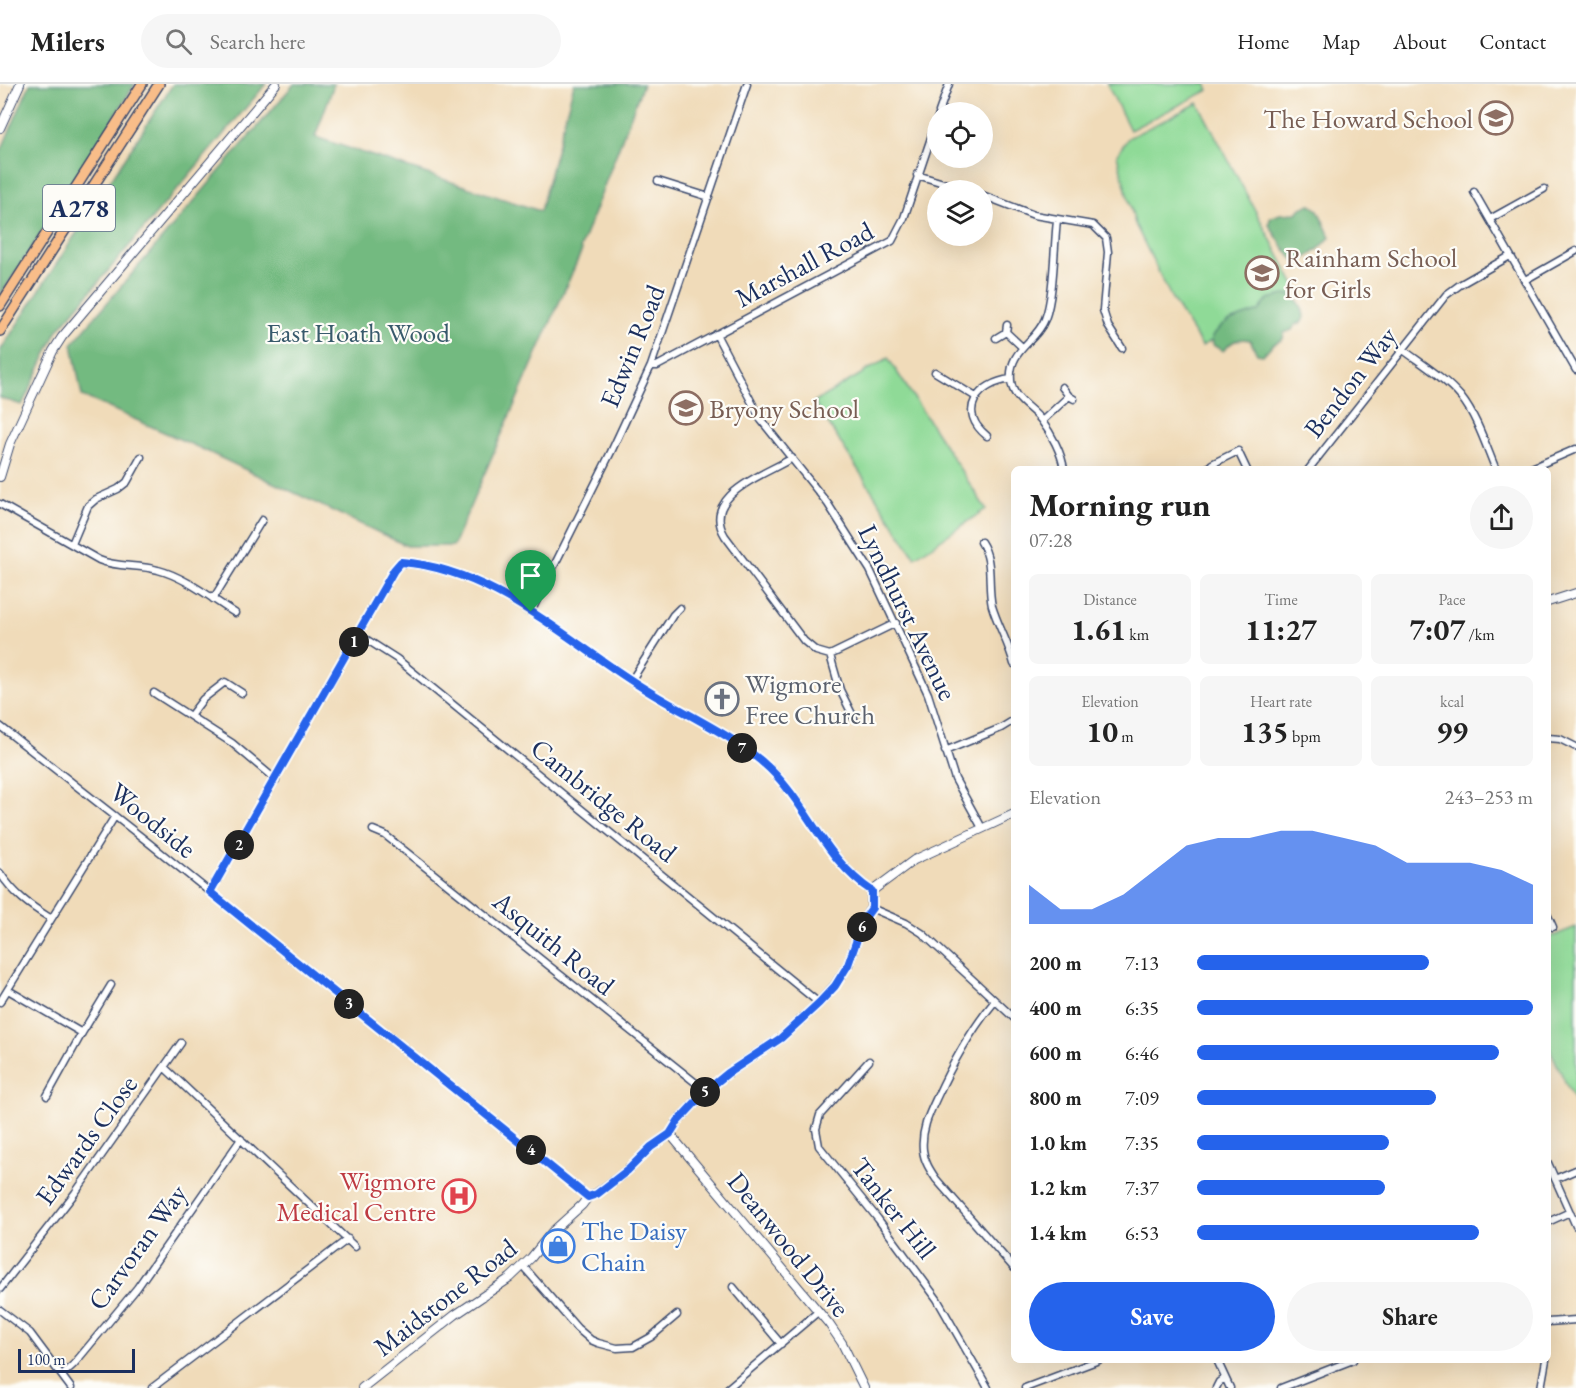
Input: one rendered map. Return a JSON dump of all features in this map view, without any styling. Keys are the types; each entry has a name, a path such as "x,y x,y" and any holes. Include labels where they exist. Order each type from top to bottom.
{"main road":[{"name":"A278","path":"0,306 142,84"},
{"name":"A278","path":"0,331 159,84"}],"street":[{"path":"0,128 20,84"},
{"path":"0,477 10,444 53,351 62,337 276,84"},
{"name":"Edwin Road","path":"531,612 651,366 747,84"},
{"path":"943,102 949,84"},
{"name":"Marshall Road","path":"651,366 657,366 892,241 904,218 927,147"},
{"path":"917,175 934,180"},
{"path":"658,182 709,197"},
{"path":"1490,219 1544,189"},
{"path":"1474,192 1574,362 1576,370"},
{"path":"993,199 1034,215 1093,225 1106,238 1108,252 1103,310 1108,326 1122,348"},
{"path":"1057,220 1047,313 1037,334 1022,347 1013,365 1011,379 1018,398 1042,421 1060,455 1063,466"},
{"path":"1524,280 1576,251"},
{"name":"Bendon Way","path":"1311,466 1402,349 1452,290 1510,256"},
{"path":"996,338 1007,329 1022,347"},
{"name":"Lyndhurst Avenue","path":"716,334 761,420 828,504 870,570 928,694 956,779 982,828"},
{"path":"1402,349 1449,385 1463,400 1474,418 1494,466"},
{"path":"935,372 976,397"},
{"path":"987,436 974,420 976,397 993,383 1011,379"},
{"path":"1042,421 1072,398 1062,387"},
{"path":"1536,466 1576,449"},
{"path":"1210,466 1238,452 1245,466"},
{"path":"72,544 88,506 127,482 141,457"},
{"path":"792,458 728,495 722,506 720,524 725,537 804,641 816,651 830,655 896,623"},
{"path":"0,504 107,563 159,570 177,577 235,613"},
{"path":"213,599 262,520"},
{"path":"981,542 990,562 990,594 993,609 1011,656"},
{"path":"210,892 401,562 444,570 503,596 531,612 631,681 711,727 762,762 783,785 845,869 872,891 914,860 1011,815"},
{"path":"1551,601 1576,593"},
{"path":"631,681 673,615 680,608"},
{"name":"Cambridge Road","path":"358,634 397,659 819,1003"},
{"path":"830,655 840,690 854,718"},
{"path":"190,716 202,699 225,682 242,693"},
{"path":"154,693 232,743 276,780"},
{"path":"945,751 1011,722"},
{"name":"Woodside","path":"0,726 588,1197"},
{"path":"1551,738 1560,739 1576,747"},
{"path":"0,1002 115,816"},
{"name":"Asquith Road","path":"373,830 385,835 706,1091"},
{"path":"0,873 23,901 50,918"},
{"name":"Maidstone Road","path":"362,1388 434,1330 523,1266 552,1232 588,1197 597,1194 628,1170 651,1147 670,1134 678,1121 706,1091 728,1073 781,1038 819,1003 835,986 848,965 864,919 872,908 872,891"},
{"path":"872,908 922,933 1011,1015"},
{"path":"1551,923 1553,927"},
{"path":"47,1096 111,985"},
{"path":"8,990 82,1033"},
{"path":"994,1001 971,1031 951,1066 925,1125 923,1151 936,1179 1011,1265"},
{"name":"Edwards Close","path":"0,1289 75,1193 181,1043"},
{"name":"Tanker Hill","path":"869,1061 820,1115 816,1130 819,1146 878,1219 937,1299 988,1388"},
{"path":"164,1067 355,1247"},
{"name":"Deanwood Drive","path":"670,1134 819,1311 842,1343 864,1388"},
{"name":"Carvoran Way","path":"62,1375 75,1364 137,1288 241,1139"},
{"path":"1551,1168 1576,1226"},
{"path":"1556,1179 1576,1170"},
{"path":"1551,1221 1570,1212"},
{"path":"152,1388 348,1239"},
{"path":"523,1266 578,1328 598,1343 617,1348 633,1347 651,1337 677,1315"},
{"path":"733,1287 781,1344"},
{"path":"0,1310 30,1333 71,1388"},
{"path":"728,1388 819,1311"},
{"path":"1551,1322 1576,1320"},
{"path":"1076,1363 1078,1368"},
{"path":"1025,1388 1091,1363"},
{"path":"1218,1363 1230,1388"},
{"path":"1281,1388 1345,1363"},
{"path":"1541,1388 1545,1363"},
{"path":"1216,1388 1225,1378"}],"green space":[{"path":"30,84 135,84 0,296 0,153"},
{"path":"173,84 266,84 58,330 22,405 0,398 0,351"},
{"name":"East Hoath Wood","path":"294,84 334,84 315,137 540,211 574,84 643,84 580,249 582,250 453,546 407,546 202,449 82,396 72,344"},
{"path":"1107,84 1206,84 1209,90 1130,130"},
{"path":"1198,103 1298,291 1202,346 1173,301 1135,224 1117,155 1128,138"},
{"path":"1310,204 1318,210 1330,237 1314,252 1295,261 1269,225 1270,218 1280,214 1297,213 1301,208"},
{"path":"1289,294 1300,304 1304,318 1292,330 1284,333 1283,339 1272,345 1263,355 1257,354 1250,340 1235,341 1223,351 1213,345 1212,337 1220,327 1229,321 1259,311 1268,299"},
{"path":"888,358 986,509 915,557 814,402"},
{"path":"1576,927 1576,1105 1551,1051 1551,937"}],"place":[{"name":"The Howard School","path":"1496,118"},
{"name":"Rainham School for Girls","path":"1262,273"},
{"name":"Bryony School","path":"686,408"},
{"name":"Wigmore Free Church","path":"722,699"},
{"name":"Wigmore Medical Centre","path":"459,1196"},
{"name":"The Daisy Chain","path":"558,1246"}],"route":[{"path":"401,562 451,572 531,612 631,681 690,714 762,762 773,772 845,869 872,891 872,908 864,919 848,965 835,986 781,1038 728,1073 706,1091 674,1125 670,1134 651,1147 628,1170 597,1194 588,1197 210,892 401,562"}]}
